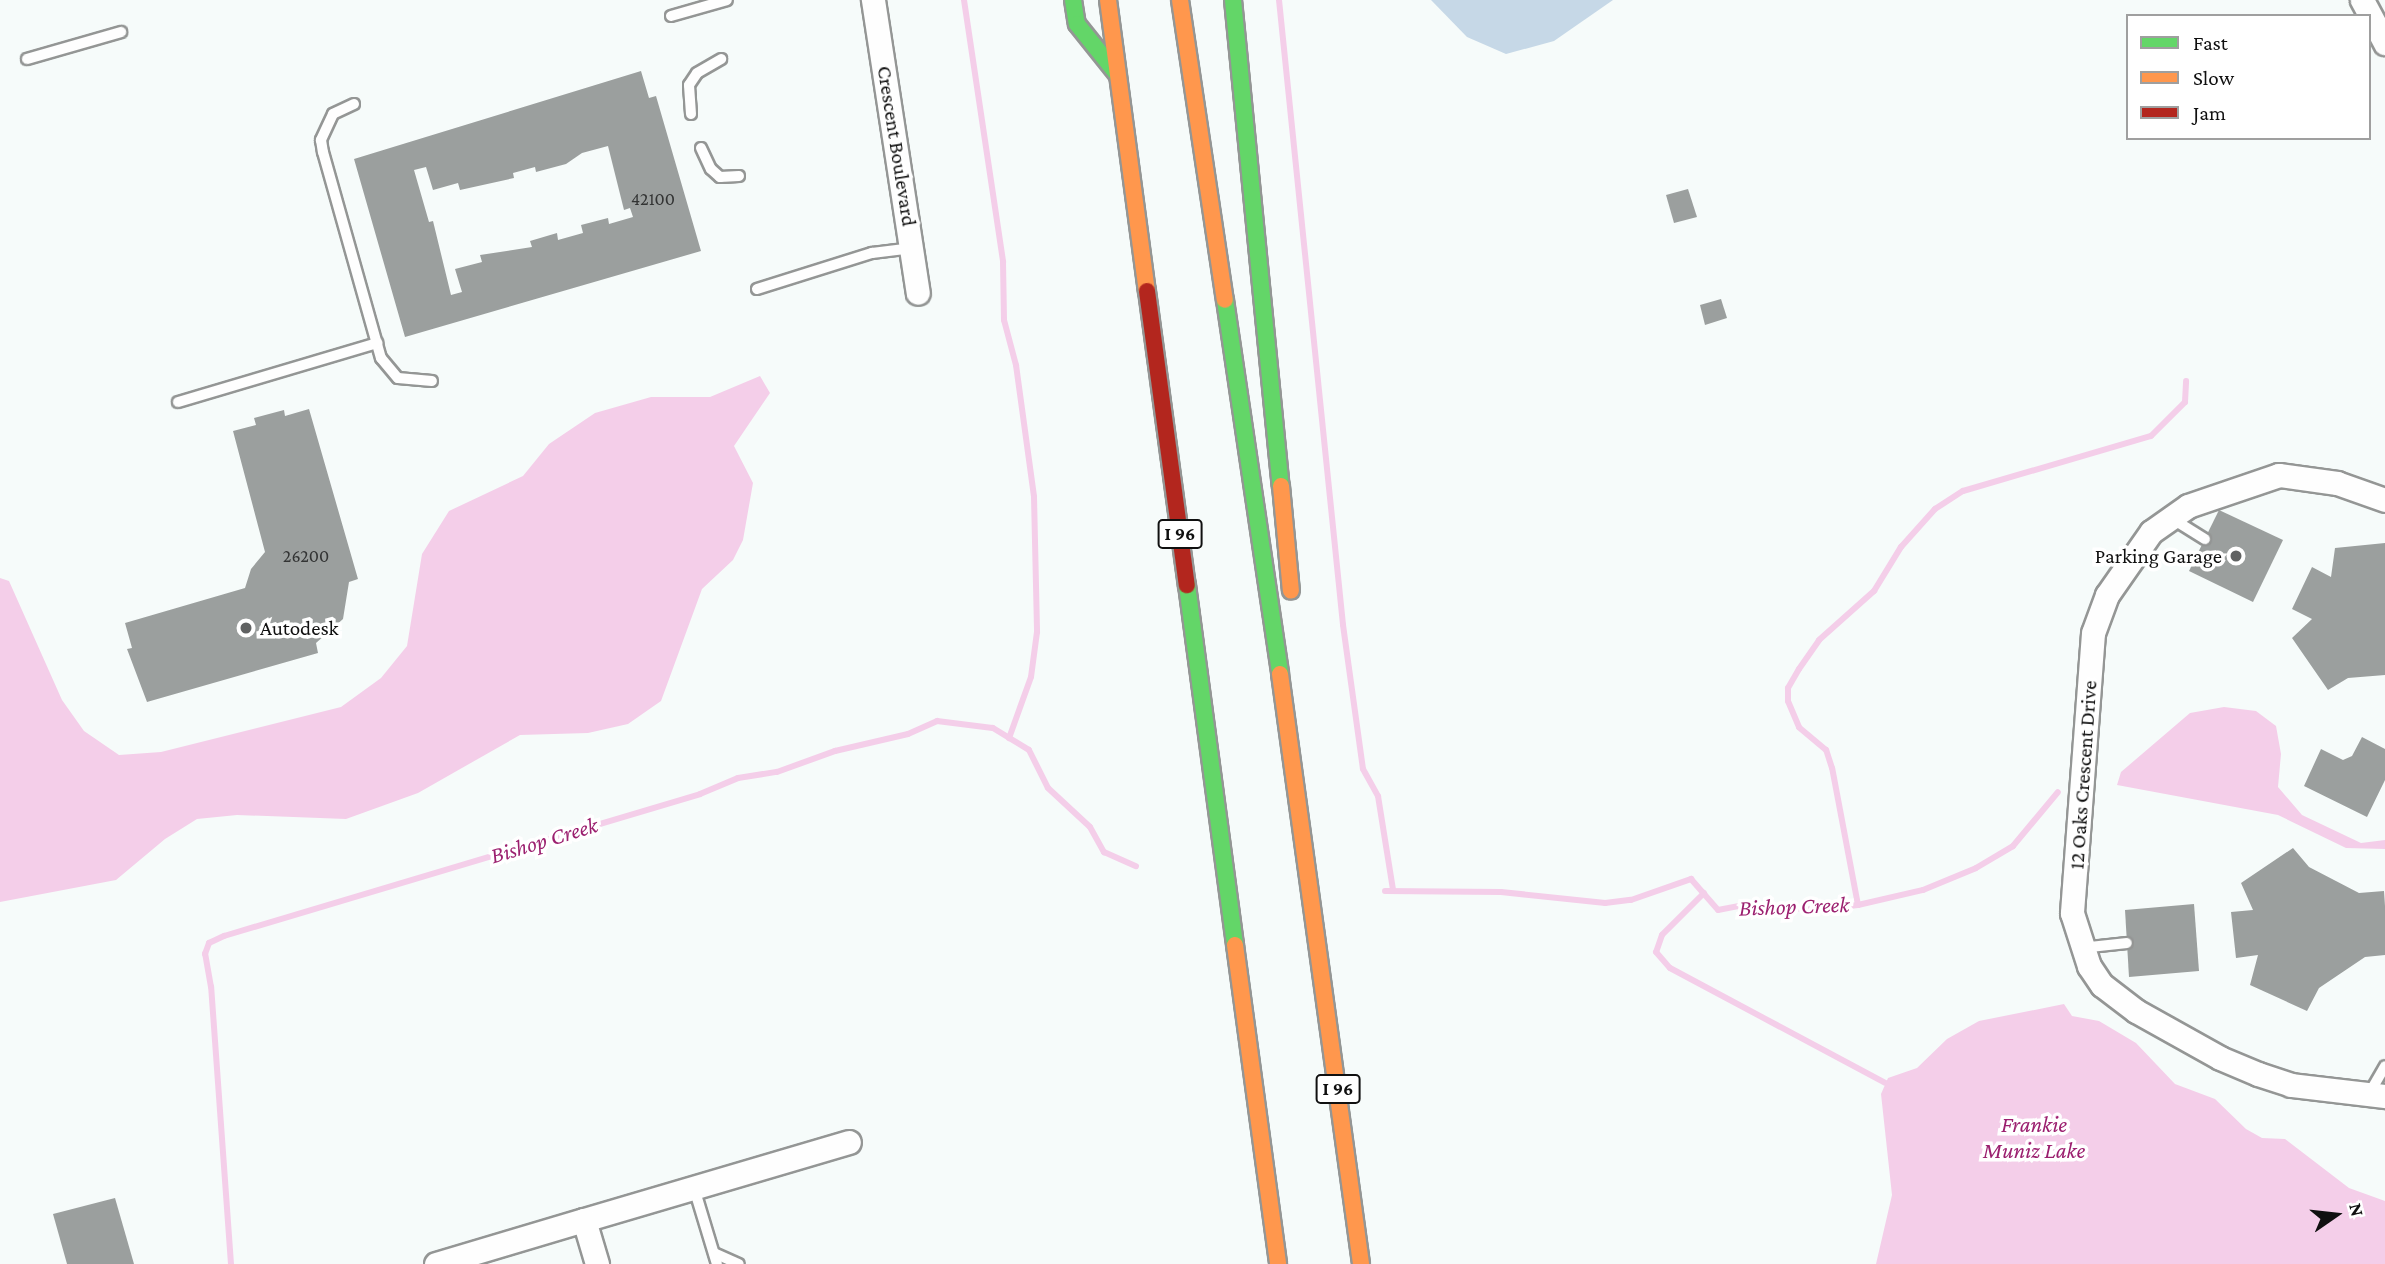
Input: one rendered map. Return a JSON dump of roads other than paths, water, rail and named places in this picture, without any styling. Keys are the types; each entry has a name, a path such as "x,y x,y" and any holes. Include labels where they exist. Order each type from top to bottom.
{"highway":[{"path":"1073,0 1077,24 1118,76"},
{"name":"I 96","path":"1108,0 1278,1264"},
{"name":"I 96","path":"1180,0 1316,914 1361,1264"},
{"path":"1233,0 1292,608"},
{"path":"1297,663 1316,914"}],"street":[{"name":"Crescent Boulevard","path":"873,0 918,293"},
{"path":"2371,17 2385,43"},
{"name":"12 Oaks Crescent Drive","path":"2377,1096 2291,1085 2220,1058 2112,992 2081,948 2072,914 2093,633 2107,595 2151,532 2188,506 2279,475 2337,483 2385,500"},
{"path":"436,1264 849,1142"},
{"path":"584,1220 597,1264"}],"lane":[{"path":"671,16 727,0"},
{"path":"27,60 121,32"},
{"path":"691,114 689,85 696,73 721,59"},
{"path":"354,104 333,114 321,139 377,343 388,369 398,379 432,381"},
{"path":"701,148 711,169 720,177 739,176"},
{"path":"757,289 872,253 913,248"},
{"path":"178,402 377,343"},
{"path":"2171,518 2205,539"},
{"path":"2081,948 2127,943"},
{"name":"12 Oaks Crescent Drive","path":"2377,1096 2385,1066"},
{"path":"694,1188 715,1259 739,1264"}],"water":[{"path":"760,376 770,393 734,446 753,483 743,540 733,560 702,589 661,701 628,724 588,733 520,735 418,793 346,819 237,815 197,819 165,839 116,880 0,902 0,578 9,581 62,700 84,731 119,755 161,752 341,707 381,678 407,646 422,554 449,511 523,476 549,444 595,413 651,397 710,397"},
{"path":"2224,707 2256,711 2276,726 2281,754 2278,787 2302,815 2361,843 2385,840 2385,849 2346,848 2278,815 2117,785 2121,772 2190,713"},
{"name":"Frankie Muniz Lake","path":"2064,1004 2072,1016 2099,1021 2136,1043 2175,1084 2215,1099 2246,1129 2262,1138 2285,1139 2349,1188 2385,1201 2385,1264 1876,1264 1892,1195 1881,1094 1888,1078 1917,1068 1947,1039 1979,1021"}],"waterway":[{"path":"964,0 1003,262 1004,320 1016,365 1034,497 1037,632 1031,677 1009,738"},
{"path":"1279,0 1343,625 1363,769 1378,796 1393,890"},
{"path":"1858,905 1832,768 1826,750 1799,727 1788,701 1788,688 1799,669 1819,640 1874,591 1901,547 1935,509 1963,491 2151,436 2185,402 2186,381"},
{"name":"Bishop Creek","path":"231,1264 211,987 205,954 209,943 224,936 700,794 738,778 777,772 835,751 908,734 937,721 993,728 1029,750 1048,788 1090,827 1104,852 1136,866"},
{"name":"Bishop Creek","path":"1385,891 1501,892 1605,903 1631,900 1691,879 1718,910 1748,904 1817,910 1858,905 1923,890 1976,868 2013,846 2058,792"},
{"path":"1704,893 1662,935 1656,952 1670,968 1885,1083"}],"place":[{"name":"Parking Garage","path":"2236,556"},
{"name":"Autodesk","path":"246,628"}]}
